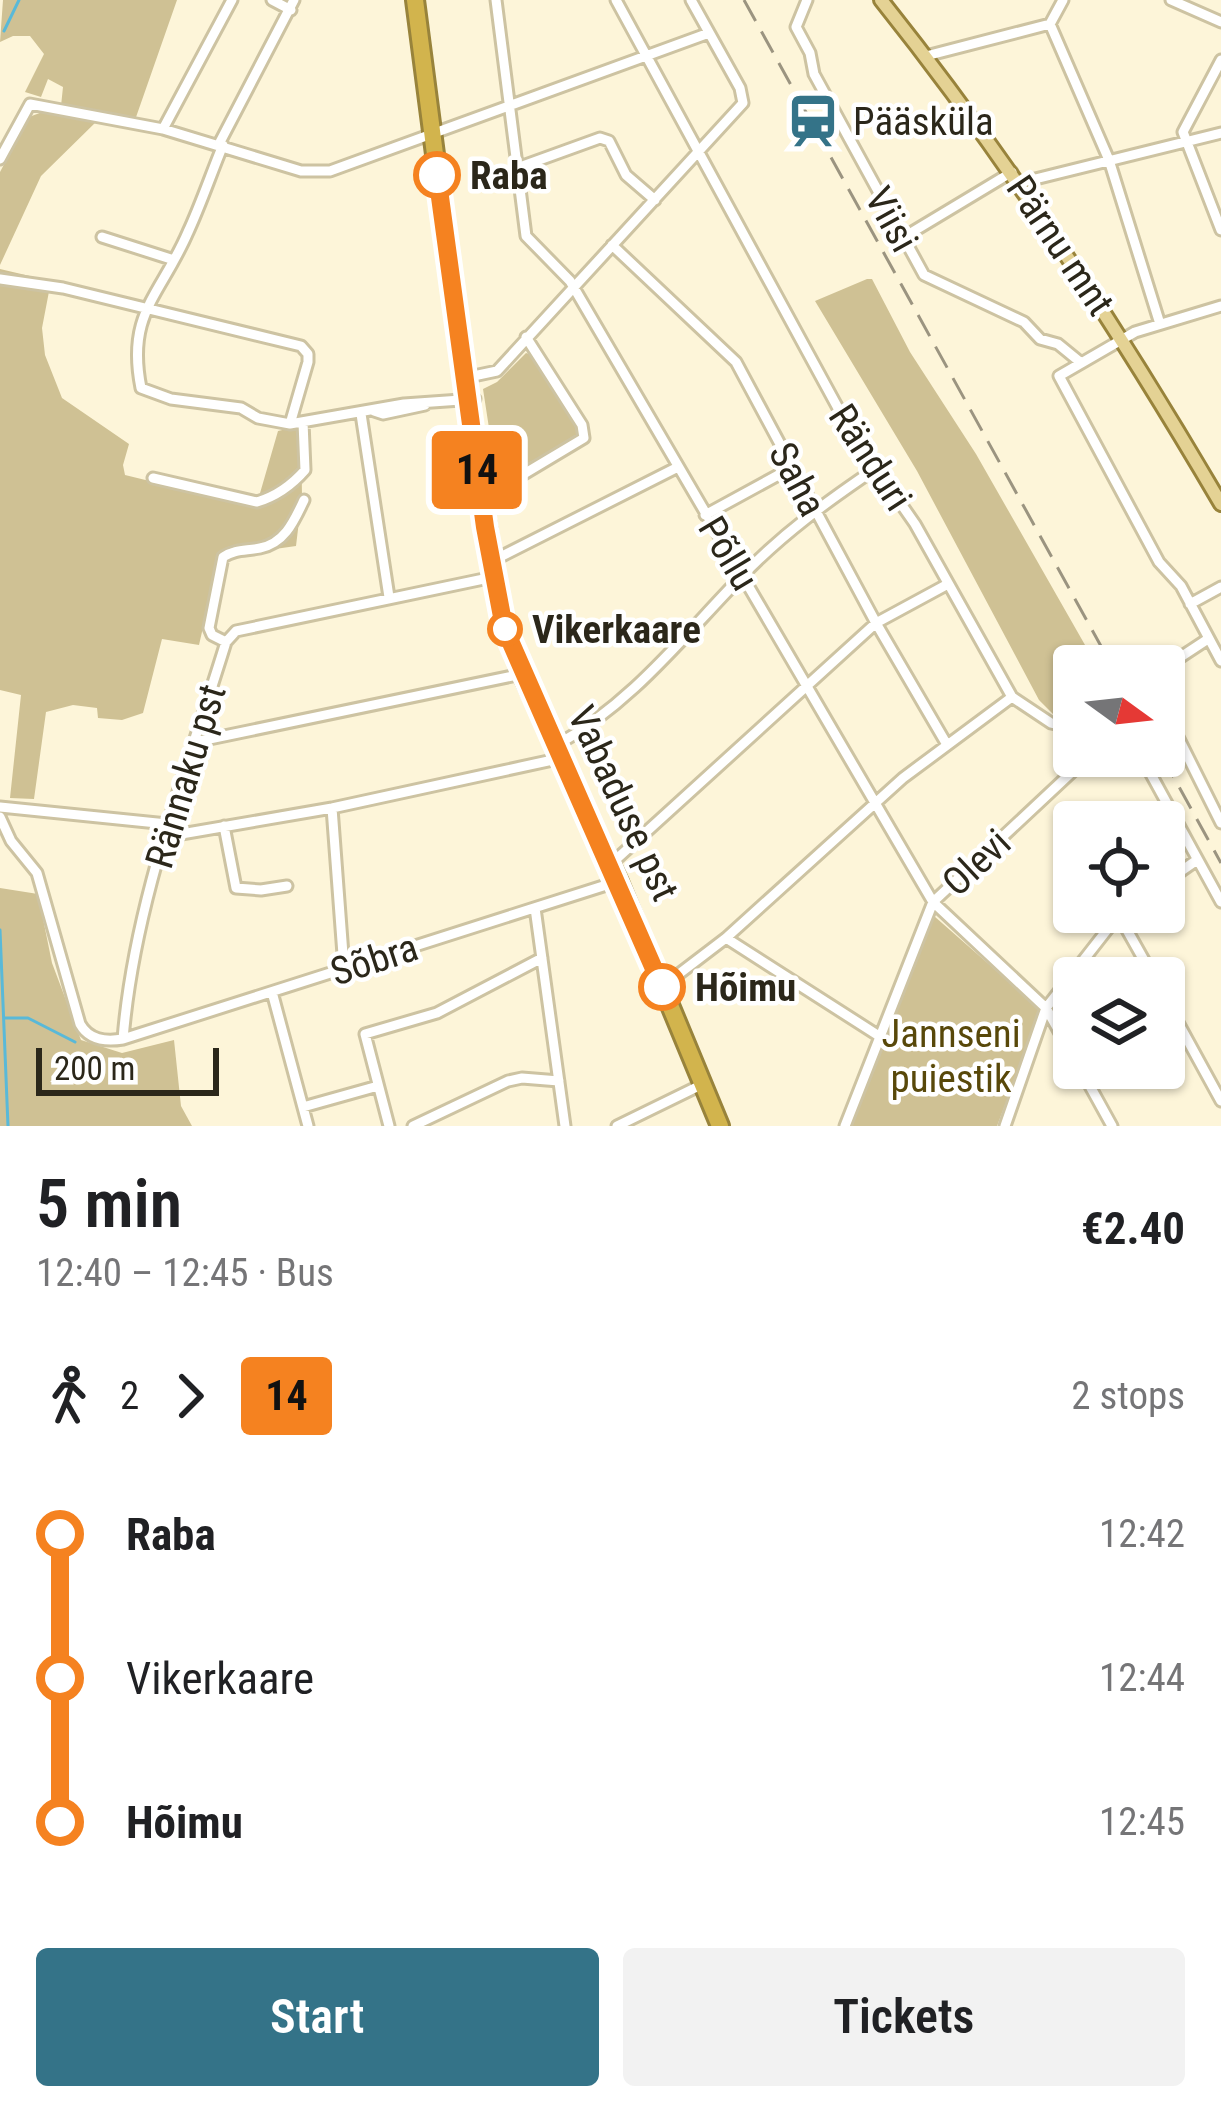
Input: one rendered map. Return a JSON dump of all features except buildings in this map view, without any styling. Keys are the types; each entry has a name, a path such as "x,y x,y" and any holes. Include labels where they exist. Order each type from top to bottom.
{"highway":[{"name":"Vabaduse pst","path":"419,0 484,491 510,628 524,673 618,872 705,1083"},
{"name":"Vabaduse pst","path":"618,872 723,1126"}],"main road":[{"name":"Pärnu mnt","path":"881,0 1016,178 1124,338 1221,504"}],"street":[{"path":"164,129 232,0"},
{"path":"272,0 292,5 221,144 174,260 146,308 136,340 141,388 190,402 241,408 258,418 290,424 471,400"},
{"name":"Põllu","path":"496,0 526,236 573,287 933,902 1046,1008 1053,1020"},
{"path":"616,0 698,153"},
{"path":"468,377 496,371 742,103 740,88 691,0"},
{"name":"Viisi","path":"807,0 796,27 810,53 814,74 915,261 929,279 1024,322 1040,339 1058,344 1080,362"},
{"path":"926,56 1050,24 1063,0"},
{"path":"1171,0 1221,22"},
{"path":"1050,24 1109,160 1160,323"},
{"path":"0,159 29,104 164,129 301,171 319,172 709,33"},
{"path":"1221,60 1183,132 1221,230"},
{"path":"904,237 1016,178 1221,133"},
{"path":"517,168 600,139 609,141 626,175 655,200"},
{"name":"Ränduri","path":"698,153 850,432 878,467 1012,698"},
{"path":"101,237 174,260"},
{"name":"Saha","path":"612,245 736,362 876,623 946,742"},
{"path":"0,280 63,288 305,348 308,362 290,424"},
{"path":"1221,306 1124,338 1059,376 1159,562 1181,586 1221,662"},
{"path":"484,491 502,487 584,438 582,425 526,338"},
{"path":"361,414 389,597"},
{"path":"153,478 257,502 292,485 304,470 303,422"},
{"path":"226,643 236,631 497,570 678,467"},
{"path":"705,515 793,467"},
{"path":"164,837 332,808 561,750 634,692 743,575 814,509 878,467"},
{"name":"Rännaku pst","path":"123,1039 126,1000 167,824 226,643 209,628 223,557 234,550 276,543 292,526 304,500"},
{"name":"Sõbra","path":"123,1039 535,908 618,872 876,623 948,584"},
{"path":"1190,604 1221,587"},
{"path":"1185,654 1208,639"},
{"path":"195,742 524,673"},
{"path":"667,983 726,938 946,742 1012,698 1053,723"},
{"path":"1185,751 1221,823"},
{"name":"Olevi","path":"845,1126 933,902 1067,777"},
{"path":"1153,777 1221,902"},
{"path":"0,807 167,824"},
{"path":"332,808 344,968"},
{"path":"0,818 11,842 37,873 80,1024 93,1037 123,1039"},
{"path":"224,826 236,888 287,886"},
{"path":"1185,868 1197,860"},
{"path":"535,908 565,1126"},
{"path":"1005,1126 1046,1008 1104,933"},
{"path":"726,938 879,1036"},
{"path":"389,1126 365,1034 437,1013 542,958"},
{"path":"272,992 308,1126"},
{"path":"1185,1035 1221,1101"},
{"path":"413,1126 508,1081 559,1081"},
{"path":"616,1126 705,1083"},
{"path":"303,1106 378,1086"},
{"path":"1092,1089 1112,1126"}],"green space":[{"path":"3,0 177,0 135,120 61,106 63,87 48,79 41,97 25,92 44,54 30,36 0,42"},
{"path":"45,111 98,120 41,176 0,265 0,172 29,117"},
{"path":"0,269 51,281 42,328 45,355 62,398 129,444 125,475 256,507 278,431 295,427 301,431 302,496 296,546 219,557 199,645 162,639 143,713 122,720 98,718 97,708 73,705 46,712 34,799 10,798 21,695 0,690"},
{"path":"872,279 910,352 976,454 1085,645 1053,645 1053,714 1039,700 917,471 815,301"},
{"path":"526,353 536,356 582,433 563,450 560,446 497,480 483,389 497,382"},
{"path":"0,888 38,894 52,963 81,1040 122,1053 174,1040 181,1106 192,1126 0,1126"},
{"name":"Jannseni puiestik","path":"934,916 1041,1010 997,1126 852,1126"}],"waterway":[{"path":"4,31 19,0"},
{"path":"0,930 8,1126"},
{"path":"4,1018 28,1018 75,1042"}],"railway":[{"path":"744,0 1100,645"},
{"path":"1174,777 1221,863"}],"bus line":[{"name":"14","path":"437,175 485,527 504,627 662,987"}],"place":[{"name":"Pääsküla","path":"813,121"},
{"name":"Raba","path":"437,175"},
{"name":"Vikerkaare","path":"505,629"},
{"name":"Hõimu","path":"662,987"}]}
